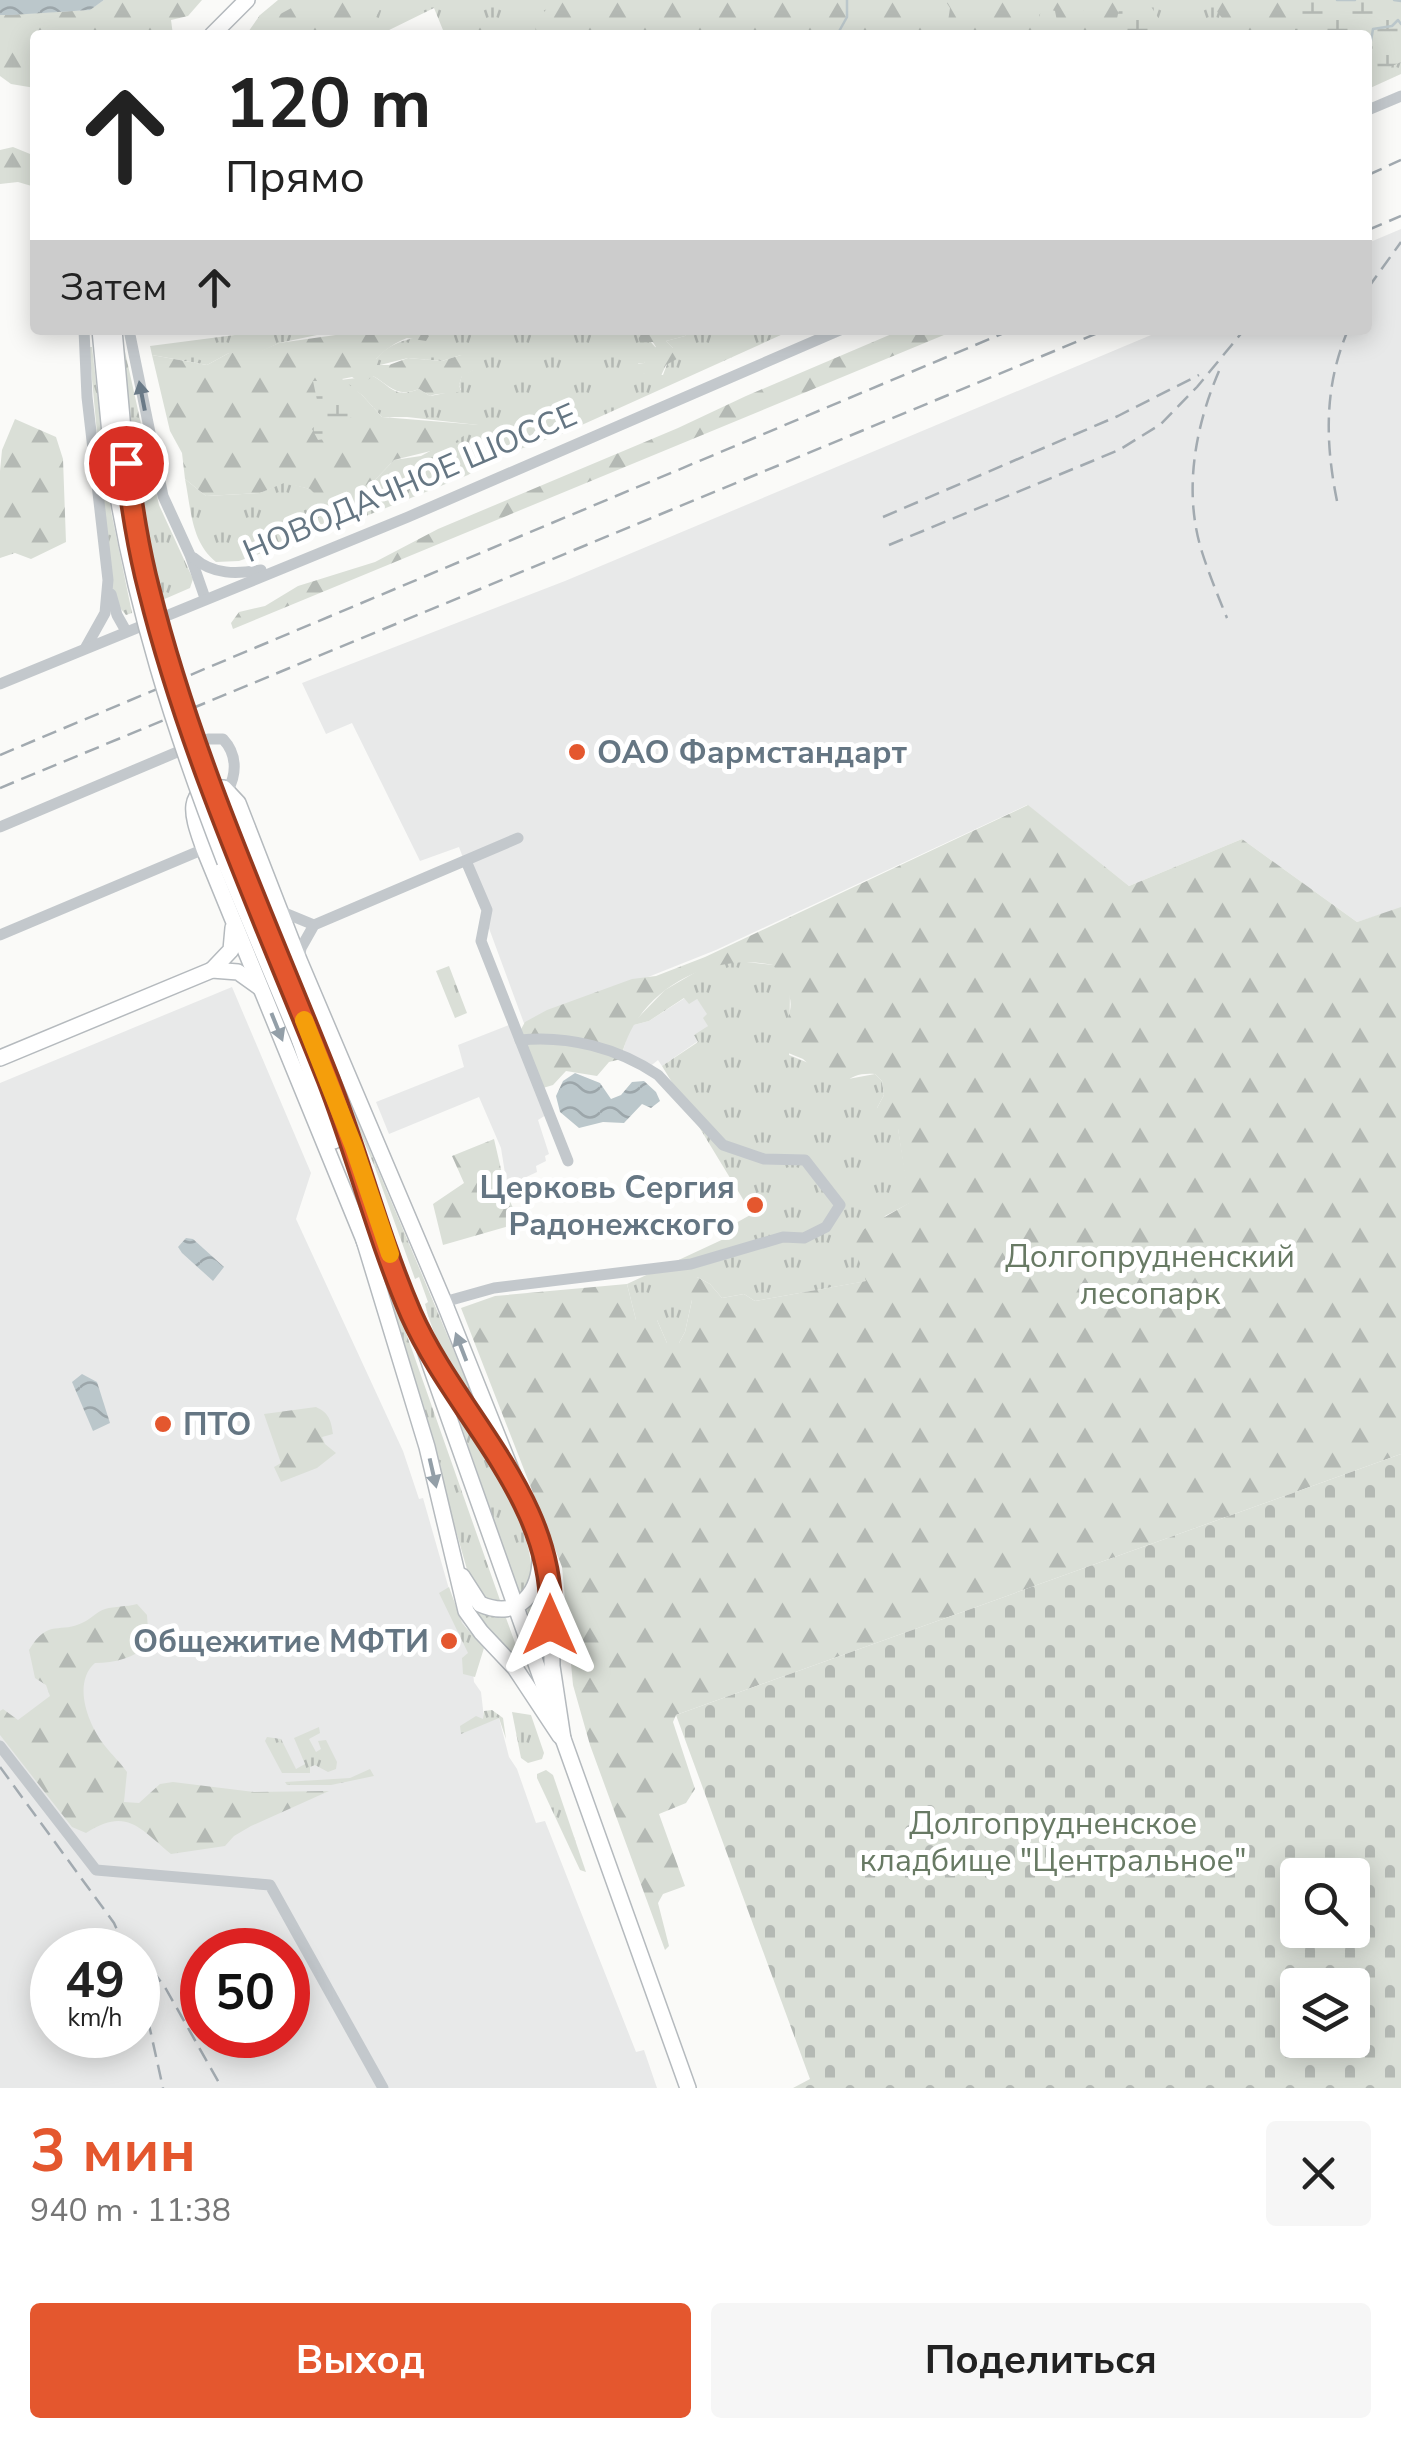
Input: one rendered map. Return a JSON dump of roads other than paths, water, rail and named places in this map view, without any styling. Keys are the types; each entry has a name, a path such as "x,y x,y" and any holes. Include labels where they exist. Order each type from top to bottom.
{"main road":[{"path":"217,30 247,0"},
{"path":"101,335 119,464"},
{"path":"114,335 126,547 148,636 182,746 231,859 366,1246"},
{"path":"563,1739 552,1666 551,1580 539,1543 238,802 228,790 202,792 193,806 204,849 230,914 277,986 343,1118 392,1261 412,1315 516,1608 688,2088"},
{"path":"0,1058 212,970 233,941 230,914"},
{"path":"212,970 238,972 277,986 392,1261"},
{"path":"299,1038 427,1446 461,1596 473,1622 515,1668 563,1739"},
{"path":"412,1315 454,1391 509,1470"},
{"path":"452,1555 480,1604 498,1610 516,1608 528,1599 539,1579 539,1543"}],"street":[{"path":"1372,108 1401,96"},
{"path":"84,335 87,397 108,580 116,615 126,631"},
{"path":"130,335 163,496 205,598"},
{"name":"НОВОДАЧНОЕ ШОССЕ","path":"0,684 408,517 828,335"},
{"path":"190,555 202,565 228,573 280,567"},
{"path":"86,647 105,613 108,580"},
{"path":"0,827 214,738 224,739 232,754 234,776 228,790"},
{"path":"299,960 314,924 518,838"},
{"path":"0,935 204,849"},
{"path":"466,860 487,910 481,941 568,1160"},
{"path":"280,911 314,924"},
{"path":"444,1302 494,1288 691,1264 783,1237 804,1238 826,1226 840,1206 805,1160 764,1159 723,1145 648,1068 598,1047 542,1038 520,1040"},
{"path":"0,1746 96,1870 270,1886 383,2088"}],"water":[{"path":"0,0 104,0 90,10 0,15"},
{"path":"575,1073 600,1083 611,1099 621,1095 632,1082 644,1081 660,1101 651,1108 642,1104 624,1123 603,1122 579,1128 560,1112 556,1096 563,1081"},
{"path":"186,1238 193,1239 224,1267 213,1281 178,1247"},
{"path":"82,1374 97,1382 110,1423 93,1431 72,1382"}],"waterway":[{"path":"840,30 847,17 847,0"},
{"path":"1337,0 1355,0"},
{"path":"1394,0 1401,1"},
{"path":"1372,35 1373,29 1392,26 1398,20 1401,24"}],"railway":[{"path":"1372,173 1401,160"},
{"path":"1372,228 1401,216"},
{"path":"1372,282 1401,242"},
{"path":"0,755 999,335"},
{"path":"0,788 1093,335"},
{"path":"889,545 1119,450 1161,424 1240,335"},
{"path":"1337,501 1329,414 1334,372 1346,335"},
{"path":"1219,371 1198,437 1193,506 1202,552 1227,618"},
{"path":"883,517 1118,416 1199,375"},
{"path":"0,1767 116,1928"},
{"path":"160,1981 222,2088"},
{"path":"156,2058 163,2088"}],"place":[{"name":"ОАО Фармстандарт","path":"577,752"},
{"name":"Церковь Сергия Радонежского","path":"755,1205"},
{"name":"ПТО","path":"163,1424"},
{"name":"Общежитие МФТИ","path":"449,1641"}],"park label":[{"name":"Долгопрудненский лесопарк","path":"1150,1274"},
{"name":"Долгопрудненское кладбище \"Центральное\"","path":"1053,1842"}]}
